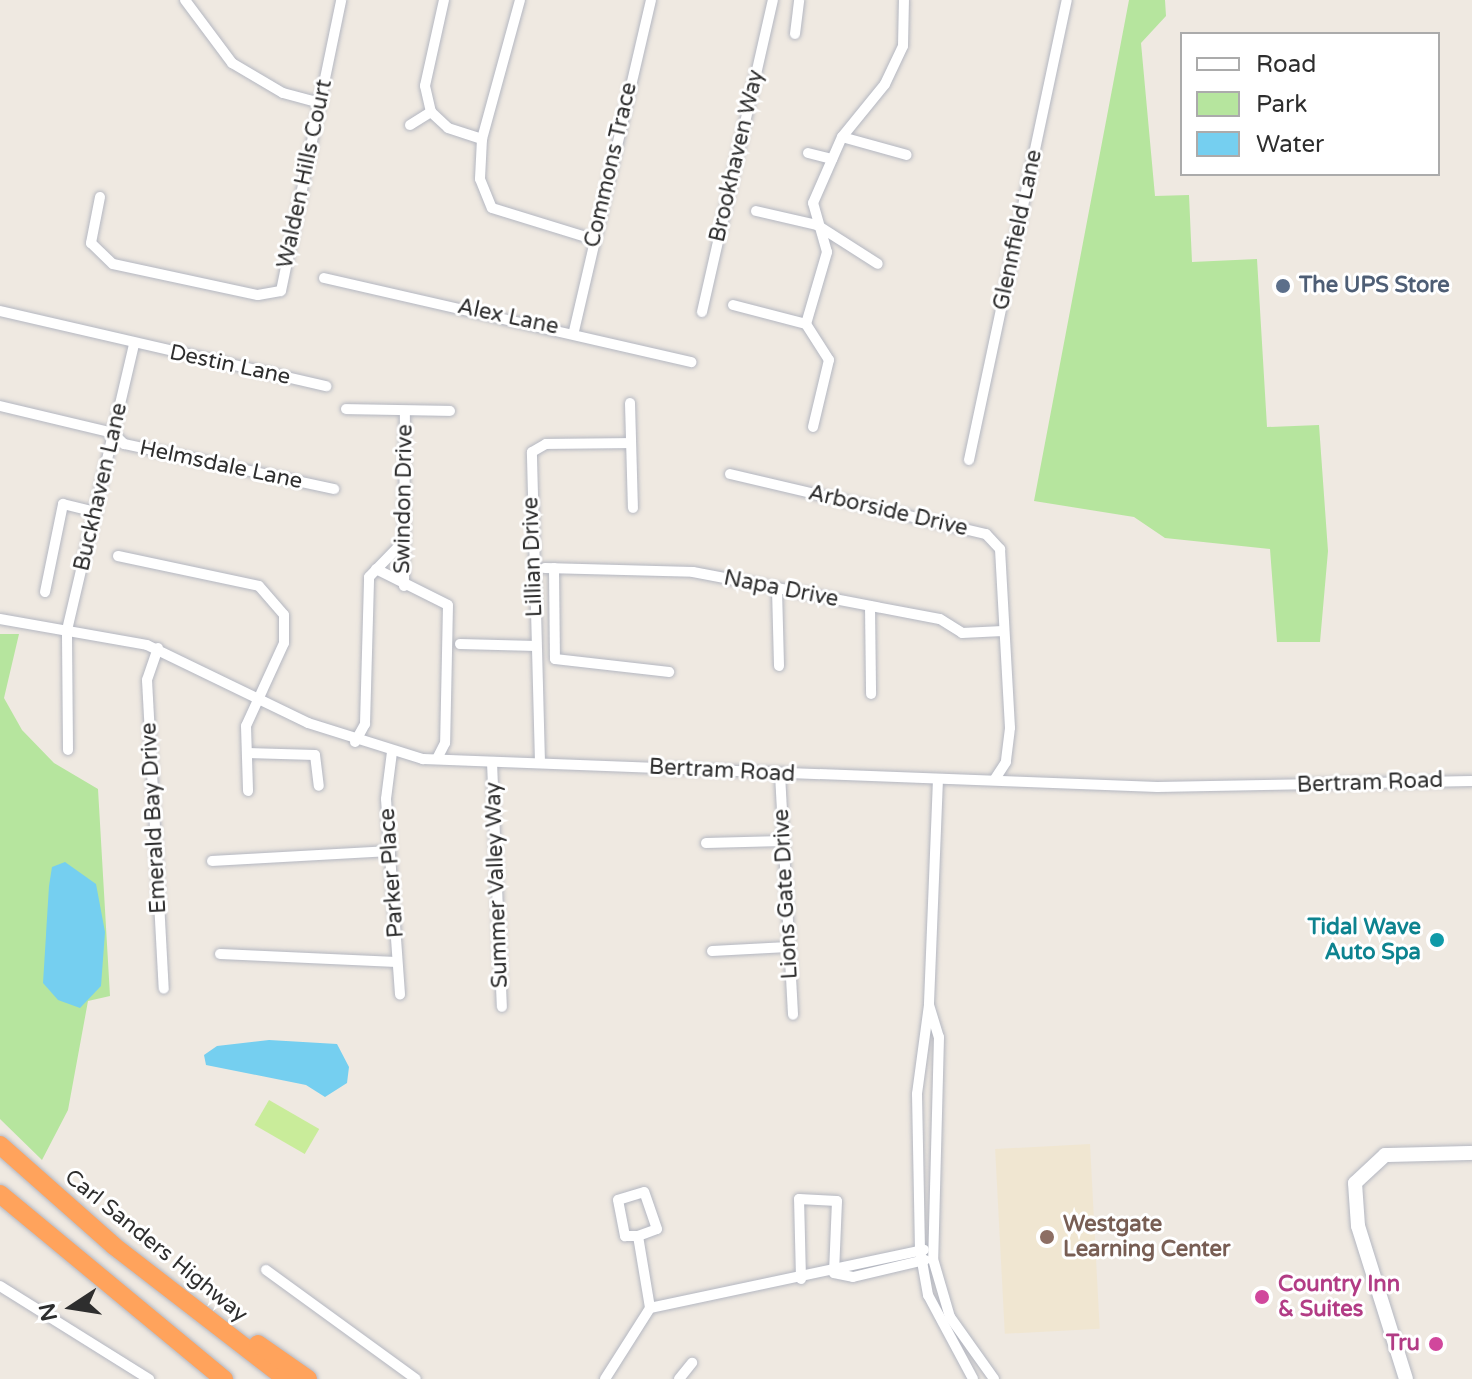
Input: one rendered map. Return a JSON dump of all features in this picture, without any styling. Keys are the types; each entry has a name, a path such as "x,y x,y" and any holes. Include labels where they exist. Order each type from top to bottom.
{"highway":[{"name":"Carl Sanders Highway","path":"0,1145 187,1305 286,1379"},
{"path":"0,1194 224,1379"},
{"path":"187,1305 308,1379"}],"street":[{"path":"185,0 232,63 283,93 321,103"},
{"name":"Walden Hills Court","path":"100,197 91,243 113,264 258,295 281,291 341,0"},
{"path":"444,0 425,86 431,112 448,128 482,139"},
{"path":"520,0 482,139 480,179 492,208 593,239"},
{"name":"Commons Trace","path":"574,331 651,0"},
{"name":"Brookhaven Way","path":"702,312 773,0"},
{"path":"795,34 799,0"},
{"path":"806,324 827,252 813,203 842,137 885,84 903,46 904,0"},
{"name":"Glennfield Lane","path":"969,460 1067,0"},
{"path":"410,125 431,112"},
{"path":"842,137 907,155"},
{"path":"808,153 832,159"},
{"path":"756,211 817,225 878,264"},
{"name":"Alex Lane","path":"324,278 574,331 692,362"},
{"path":"733,305 806,324 829,360 813,427"},
{"name":"Destin Lane","path":"0,311 326,386"},
{"name":"Buckhaven Lane","path":"68,750 67,630 134,344"},
{"path":"630,403 633,508"},
{"name":"Helmsdale Lane","path":"0,406 113,433 124,444 334,489"},
{"path":"346,409 450,411"},
{"name":"Swindon Drive","path":"404,586 401,544 405,411"},
{"name":"Lillian Drive","path":"540,763 532,452 546,444 631,443"},
{"name":"Arborside Drive","path":"730,474 986,534 1000,549 1010,728 1006,762 995,779"},
{"path":"45,592 63,504 96,512"},
{"path":"355,742 365,724 369,577 401,544"},
{"path":"118,556 259,586 270,595 288,627 246,726 248,791"},
{"name":"Napa Drive","path":"669,672 555,659 550,568 693,572 940,619 962,633 1003,631"},
{"path":"376,569 404,586 448,605 445,743 437,759"},
{"path":"777,589 779,666"},
{"path":"870,606 871,694"},
{"name":"Bertram Road","path":"0,619 158,648 355,742 437,759 1203,788 1472,781"},
{"path":"460,644 536,646"},
{"name":"Emerald Bay Drive","path":"158,648 147,680 164,989"},
{"name":"Parker Place","path":"392,752 390,851 400,995"},
{"path":"247,753 315,755 319,786"},
{"name":"Summer Valley Way","path":"492,762 502,1007"},
{"name":"Lions Gate Drive","path":"780,774 793,1015"},
{"path":"938,779 929,1005 917,1094 927,1255 934,1308 973,1379"},
{"path":"706,843 783,841"},
{"path":"212,861 390,851"},
{"path":"712,951 788,947"},
{"path":"220,954 397,962"},
{"path":"929,1005 939,1037 927,1255 950,1317 994,1379"},
{"path":"1406,1379 1358,1226 1355,1183 1385,1155 1472,1153"},
{"path":"644,1192 657,1229 638,1236 625,1236 618,1200 644,1192"},
{"path":"801,1279 799,1199 837,1201 834,1273"},
{"path":"638,1236 650,1308"},
{"path":"605,1379 623,1340 650,1308 927,1255"},
{"path":"266,1270 416,1379"},
{"path":"0,1286 149,1379"},
{"path":"679,1379 692,1363"}],"shaded area":[{"name":"Westgate Learning Center","path":"1090,1144 1100,1329 1005,1334 995,1149"}],"green space":[{"path":"1129,0 1165,0 1166,16 1141,43 1155,196 1189,195 1192,262 1257,259 1267,427 1319,425 1328,551 1320,642 1277,642 1270,549 1165,538 1134,517 1034,501"},
{"path":"0,634 19,634 4,698 22,730 54,763 98,789 110,996 88,1001 68,1110 42,1160 0,1119"},
{"path":"269,1100 319,1129 305,1154 254,1125"}],"water":[{"path":"65,862 96,884 105,932 101,986 80,1008 58,1000 43,983 52,867"},
{"path":"269,1040 337,1044 349,1067 347,1083 325,1097 306,1085 206,1065 204,1055 217,1046"}],"place":[{"name":"The UPS Store","path":"1283,286"},
{"name":"Tidal Wave Auto Spa","path":"1437,940"},
{"name":"Westgate Learning Center","path":"1047,1237"},
{"name":"Country Inn & Suites","path":"1262,1297"},
{"name":"Tru","path":"1436,1344"}]}
